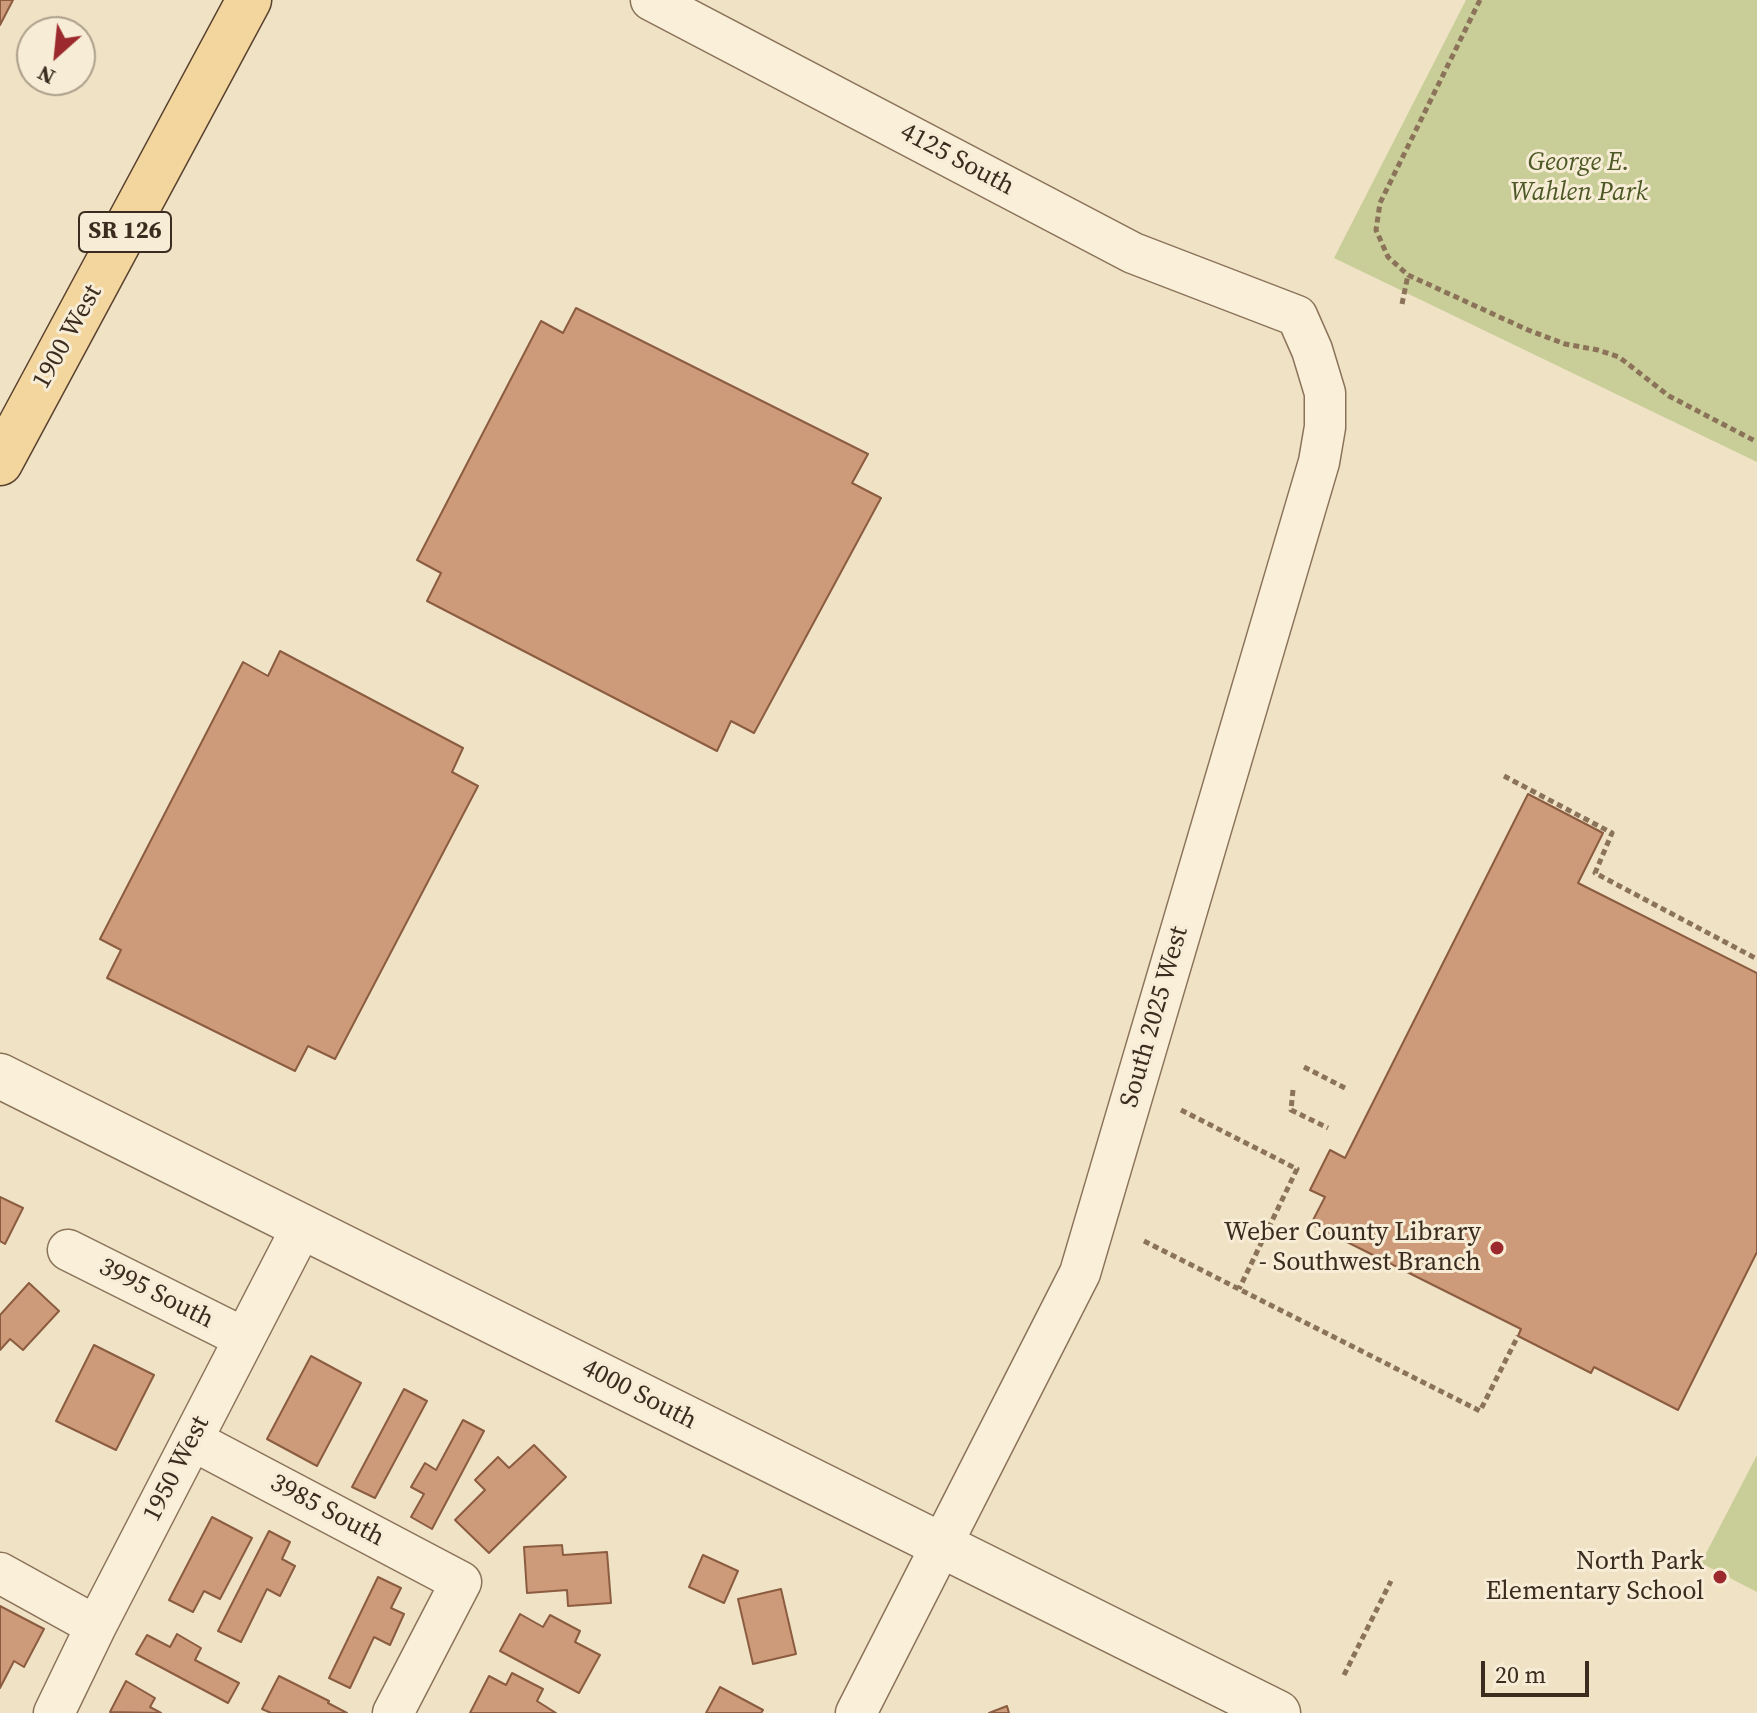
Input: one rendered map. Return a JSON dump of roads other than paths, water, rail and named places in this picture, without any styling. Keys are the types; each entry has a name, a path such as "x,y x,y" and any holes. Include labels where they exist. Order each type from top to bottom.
{"main road":[{"name":"1900 West","path":"0,463 249,0"}],"street":[{"name":"4125 South","path":"651,0 1133,253 1269,306"},
{"name":"South 2025 West","path":"856,1713 1080,1273 1319,462 1325,427 1325,393 1312,350 1297,316 1269,306"},
{"name":"4000 South","path":"0,1076 1278,1713"},
{"name":"1950 West","path":"54,1713 302,1227"},
{"name":"3995 South","path":"68,1250 244,1338"},
{"name":"3985 South","path":"192,1440 461,1582 393,1713"},
{"path":"0,1573 96,1626"}],"place":[{"name":"Weber County Library - Southwest Branch","path":"1497,1248"},
{"name":"North Park Elementary School","path":"1720,1577"}],"park label":[{"name":"George E. Wahlen Park","path":"1579,178"}]}
